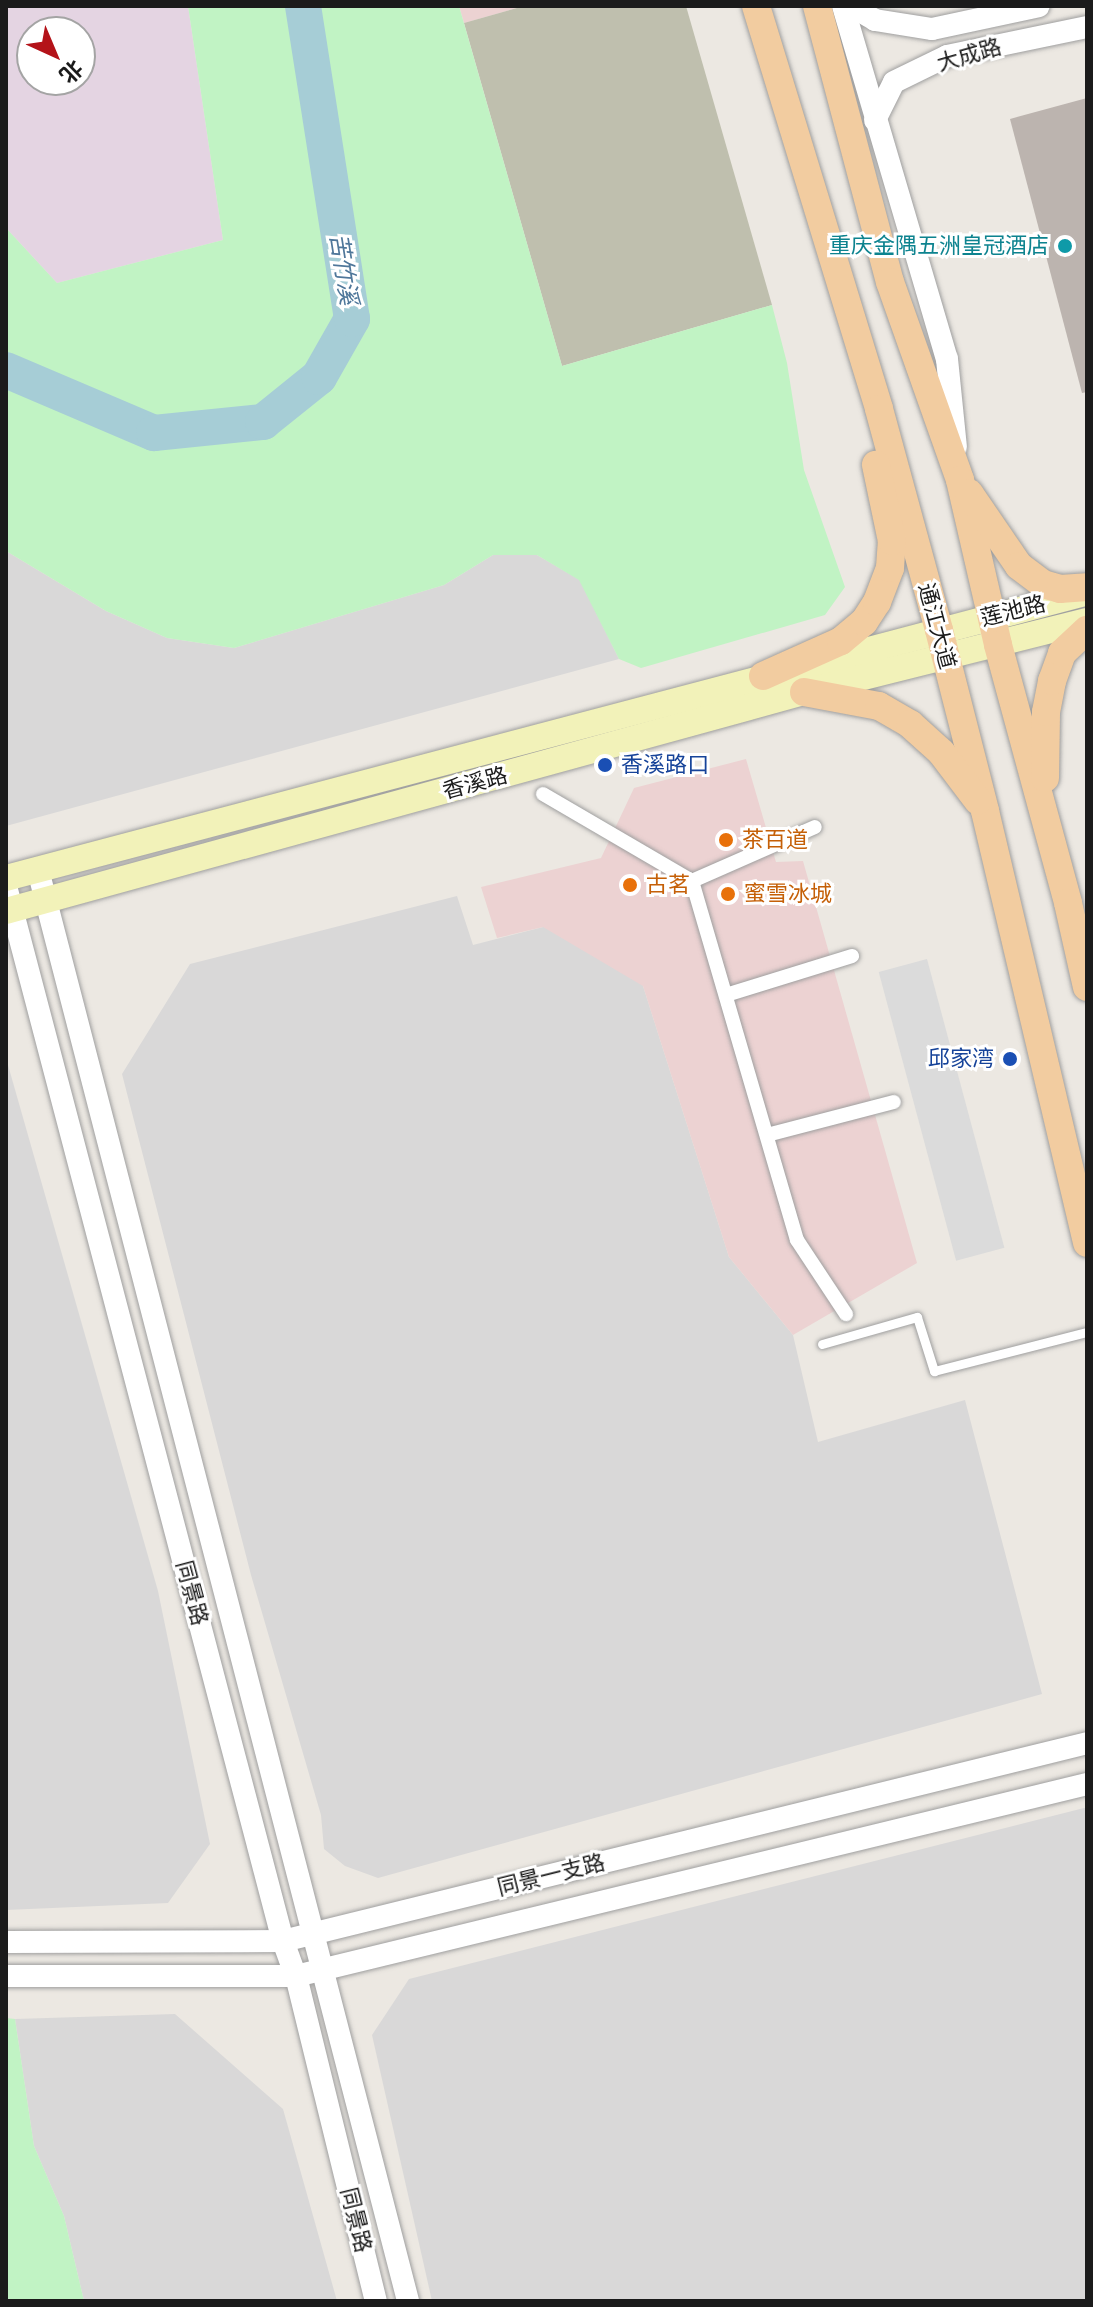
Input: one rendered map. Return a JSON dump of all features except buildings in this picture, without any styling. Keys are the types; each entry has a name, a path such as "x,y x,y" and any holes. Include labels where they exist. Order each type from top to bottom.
{"main road":[{"path":"817,6 890,282 960,480 998,645 1068,903 1087,987"},
{"name":"通江大道","path":"756,9 879,409 939,630 1087,1243"},
{"path":"763,676 841,641 864,622 877,602 890,568 892,541 875,460 879,409"},
{"path":"960,480 1019,566 1043,584 1060,589 1087,587"},
{"name":"莲池路","path":"939,630 1087,593"},
{"name":"莲池路","path":"946,658 1087,621"},
{"name":"香溪路","path":"6,878 939,630"},
{"path":"1049,831 1044,754 1046,712 1062,653 1087,630"},
{"name":"香溪路","path":"8,902 46,900 804,692 946,658"},
{"path":"804,692 879,706 910,724 941,752 985,811"}],"street":[{"path":"843,6 947,359 960,480"},
{"name":"大成路","path":"851,6 875,20 932,29 1039,6"},
{"name":"大成路","path":"875,120 894,82 947,56 1087,27"},
{"path":"543,794 692,881 797,1240 846,1314"},
{"path":"692,881 815,827"},
{"path":"38,870 325,1969 408,2301"},
{"name":"同景路","path":"8,902 283,1941 296,1976 376,2301"},
{"path":"1068,903 1087,942"},
{"path":"726,995 852,956"},
{"path":"767,1135 894,1102"},
{"name":"同景一支路","path":"6,1942 283,1941 1087,1743"},
{"name":"同景一支路","path":"6,1976 296,1976 1087,1784"}],"lane":[{"path":"822,1344 917,1317 934,1371 1087,1332"}],"shaded area":[{"path":"6,6 188,6 223,240 57,283 6,228"},
{"path":"459,6 524,6 464,23"},
{"path":"524,6 686,6 772,305 562,366 464,23"},
{"path":"6,551 106,611 167,638 234,648 444,585 493,555 537,555 580,580 619,659 6,826"},
{"path":"746,759 776,862 803,861 917,1263 793,1335 729,1257 643,986 543,927 497,938 481,887 601,858 634,788"},
{"path":"457,896 473,945 543,927 667,942 643,986 729,1257 793,1335 818,1442 965,1400 1042,1694 378,1878 345,1866 324,1849 321,1815 251,1575 122,1074 190,964"},
{"path":"927,959 1004,1248 956,1261 879,972"},
{"path":"6,1058 158,1591 210,1844 168,1903 6,1910"},
{"path":"1087,1809 1087,2301 432,2301 372,2035 409,1979"},
{"path":"175,2014 283,2109 337,2301 84,2301 64,2216 34,2146 15,2019"}],"green space":[{"path":"188,6 459,6 562,366 772,305 787,363 804,470 845,587 825,615 641,668 619,659 579,580 537,555 493,555 444,585 234,648 167,638 106,611 6,551 6,228 57,283 223,240"},
{"path":"6,2018 15,2019 34,2146 64,2216 84,2301 6,2301"}],"waterway":[{"name":"苦竹溪","path":"6,370 154,433 263,422 319,377 352,319 303,6"}],"place":[{"name":"重庆金隅五洲皇冠酒店","path":"1065,246"},
{"name":"香溪路口","path":"605,765"},
{"name":"茶百道","path":"726,840"},
{"name":"古茗","path":"630,885"},
{"name":"蜜雪冰城","path":"728,894"},
{"name":"邱家湾","path":"1010,1059"}]}
